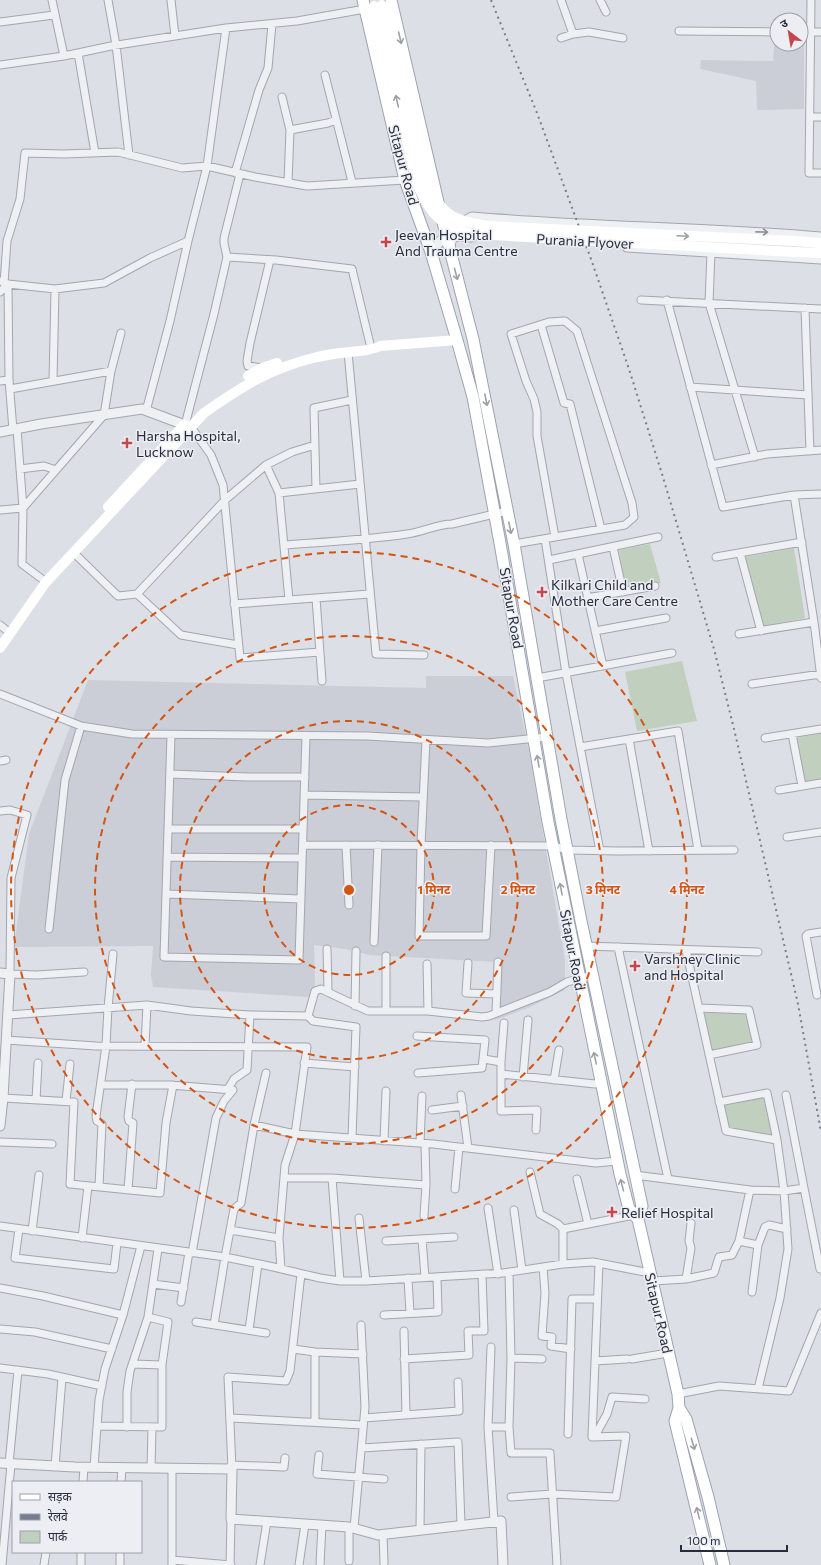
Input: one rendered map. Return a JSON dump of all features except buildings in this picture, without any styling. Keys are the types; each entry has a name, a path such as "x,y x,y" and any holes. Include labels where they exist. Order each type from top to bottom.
{"main road":[{"name":"Sitapur Road","path":"376,3 405,180 431,252 458,340 473,397 495,513 553,846 617,1161 628,1209 636,1217 652,1277 680,1408 686,1419 708,1497 724,1565"},
{"name":"Sitapur Road","path":"376,3 446,235 473,339 514,544 568,850 642,1206 636,1217"},
{"name":"Purania Flyover","path":"376,3 428,186 434,199 450,215 463,222 488,226 821,243"},
{"name":"Purania Flyover","path":"376,3 417,184 422,197 435,215 452,228 473,234 821,253"},
{"path":"0,648 46,582 74,554 213,400 262,368 309,353 375,345 458,340"},
{"path":"46,582 49,572 163,446 204,413 255,379 278,369 314,358 348,352 374,350 375,345"},
{"name":"Sitapur Road","path":"680,1408 675,1421 710,1565"}],"street":[{"path":"52,0 64,56"},
{"path":"108,0 116,45 129,155"},
{"path":"172,0 175,36"},
{"path":"561,0 573,34"},
{"path":"600,0 606,12"},
{"path":"811,0 809,173 821,173"},
{"path":"0,65 64,56 116,45 226,28 297,21 376,3"},
{"path":"0,22 54,15"},
{"path":"188,426 227,257 224,238 238,173 260,90 268,68 272,24"},
{"path":"146,411 170,321 207,166 226,28"},
{"path":"679,31 769,32"},
{"path":"561,38 573,34 589,32 623,38"},
{"path":"811,32 821,32"},
{"path":"78,53 95,153"},
{"path":"325,75 352,182"},
{"path":"282,97 290,130 288,183"},
{"path":"810,117 821,117"},
{"path":"290,130 328,123 336,120"},
{"path":"46,582 22,564 23,508 20,469 9,380 4,283 7,241 20,199 25,153 64,154 118,152 182,168 207,166 307,186 352,182 405,180"},
{"path":"431,252 450,230 472,217 821,236"},
{"path":"639,227 639,248"},
{"path":"450,250 450,243 452,239 460,235 498,240 582,242 639,248 821,259"},
{"path":"4,283 55,289 104,283 150,258 188,241"},
{"path":"710,252 709,303 755,456"},
{"path":"227,257 352,269 375,345"},
{"path":"262,368 248,366 247,361 270,260"},
{"path":"0,292 4,283"},
{"path":"53,381 55,289"},
{"path":"641,300 666,300 821,309"},
{"path":"666,300 723,507 794,495 821,494"},
{"path":"805,308 810,451"},
{"path":"514,544 601,529 625,524 634,517 632,503 577,331 565,321 550,322 512,334 537,412 537,436 554,537"},
{"path":"541,325 564,403 570,404 601,529"},
{"path":"0,510 23,508 104,415 111,371 121,333"},
{"path":"348,352 376,654 424,655"},
{"path":"10,389 111,371"},
{"path":"0,382 9,380"},
{"path":"690,387 808,395"},
{"path":"316,489 314,408 352,400"},
{"path":"0,432 142,409 188,426 211,455 223,485 240,658 320,652"},
{"path":"74,554 118,596 137,594 224,500 266,465 292,452 315,445"},
{"path":"712,465 767,454 821,450"},
{"path":"266,465 278,492 289,600"},
{"path":"20,469 44,466 56,470"},
{"path":"278,492 360,484"},
{"path":"752,684 821,675 794,495"},
{"path":"284,545 409,534 444,524 452,524 507,511"},
{"path":"549,560 658,537"},
{"path":"545,539 566,673 600,851"},
{"path":"716,557 802,542"},
{"path":"613,547 623,592"},
{"path":"740,553 761,630"},
{"path":"578,554 603,666"},
{"path":"587,598 655,586"},
{"path":"137,594 181,635 238,645"},
{"path":"234,604 370,594"},
{"path":"316,598 322,681"},
{"path":"595,631 666,618"},
{"path":"738,634 814,622"},
{"path":"0,625 10,633"},
{"path":"537,678 672,653"},
{"path":"0,694 82,726 132,734 368,736 488,743 547,737"},
{"path":"49,929 65,780 82,726"},
{"path":"765,738 821,729"},
{"path":"580,747 678,731 698,850"},
{"path":"792,734 802,786"},
{"path":"171,735 164,956 299,960 306,736"},
{"path":"629,739 649,851"},
{"path":"426,740 421,845 419,936 486,936 491,845"},
{"path":"170,774 305,778"},
{"path":"779,790 821,783"},
{"path":"304,795 423,797"},
{"path":"0,811 10,810 27,815 11,878 10,974 5,1017 6,1040 3,1059 3,1098 0,1126"},
{"path":"168,829 303,829"},
{"path":"787,837 821,832"},
{"path":"302,845 553,846 568,850 600,851 734,850"},
{"path":"346,845 349,905"},
{"path":"374,942 378,845"},
{"path":"167,857 302,858"},
{"path":"166,894 301,899"},
{"path":"818,995 806,936 808,934 821,932"},
{"path":"587,946 758,952"},
{"path":"618,948 668,1179"},
{"path":"327,949 328,991"},
{"path":"686,950 726,1131 777,1140"},
{"path":"355,1006 356,951"},
{"path":"99,1186 102,1124 98,1121 96,1116 106,1046 113,954"},
{"path":"386,956 386,1011"},
{"path":"496,1013 498,962"},
{"path":"468,963 466,994 497,994"},
{"path":"428,964 428,1011"},
{"path":"0,973 37,975 84,972"},
{"path":"308,1016 315,991 321,989 368,1011 428,1011 482,1017 550,992 567,982 593,975"},
{"path":"5,1017 147,1005 191,1011 250,1015 308,1016 313,1021 356,1028 352,1138"},
{"path":"145,1046 147,1005"},
{"path":"699,1008 749,1010 757,1044 709,1055"},
{"path":"228,1089 234,1079 247,1070 250,1015"},
{"path":"523,1077 528,1020"},
{"path":"504,1023 501,1062 501,1111 537,1110 536,1130"},
{"path":"417,1036 485,1040 482,1068 418,1073"},
{"path":"6,1040 106,1046 307,1047 295,1134 285,1165 279,1238 281,1269"},
{"path":"554,1080 558,1050"},
{"path":"484,1059 501,1062"},
{"path":"36,1100 38,1063"},
{"path":"304,1063 355,1066"},
{"path":"66,1101 70,1064"},
{"path":"214,1325 224,1257 234,1209 241,1203 254,1125 266,1073"},
{"path":"501,1074 595,1084 600,1082"},
{"path":"128,1190 133,1123 129,1121 128,1117 132,1084"},
{"path":"101,1085 173,1085 233,1090 224,1102 216,1118 181,1302"},
{"path":"3,1098 74,1102 70,1184 160,1193 166,1123 173,1085"},
{"path":"384,1141 386,1091"},
{"path":"719,1102 767,1093 777,1140 784,1191 788,1249 780,1298 758,1389"},
{"path":"461,1095 468,1148"},
{"path":"786,1095 820,1270"},
{"path":"422,1096 422,1143 426,1185 424,1216"},
{"path":"432,1110 463,1106"},
{"path":"254,1125 295,1134 422,1143 596,1163 617,1161"},
{"path":"0,1142 52,1144"},
{"path":"455,1189 459,1147"},
{"path":"530,1172 540,1214 558,1224 563,1229 563,1264"},
{"path":"32,1231 40,1175"},
{"path":"635,1175 750,1190 784,1191 804,1188"},
{"path":"284,1178 332,1178 426,1185"},
{"path":"332,1178 340,1281"},
{"path":"577,1179 588,1224"},
{"path":"82,1238 88,1186"},
{"path":"0,1226 224,1257 340,1281 498,1274 563,1264 593,1262 652,1277 686,1279 714,1273 719,1257 732,1255 739,1241 750,1190"},
{"path":"488,1208 498,1274"},
{"path":"514,1210 522,1270"},
{"path":"563,1229 636,1217"},
{"path":"359,1218 366,1281"},
{"path":"686,1279 691,1248 689,1241 691,1223"},
{"path":"752,1292 758,1245 765,1227 769,1225 787,1229"},
{"path":"19,1229 15,1258 114,1269 117,1243"},
{"path":"230,1230 279,1238"},
{"path":"386,1240 454,1237"},
{"path":"422,1239 425,1277"},
{"path":"739,1241 758,1245"},
{"path":"94,1467 97,1426 105,1369 123,1315 141,1246"},
{"path":"127,1427 127,1392 132,1364 148,1317 158,1249"},
{"path":"511,1497 552,1494 616,1497 626,1436 592,1436 599,1263"},
{"path":"249,1330 258,1264"},
{"path":"543,1267 545,1293 542,1336 552,1337 551,1346 571,1349"},
{"path":"509,1272 511,1358 508,1426 511,1453 550,1453 557,1565"},
{"path":"172,1468 172,1562 231,1565 231,1467 228,1377 286,1381 290,1371 301,1274"},
{"path":"404,1359 470,1355 468,1331 484,1331 482,1274"},
{"path":"384,1315 438,1312 437,1277"},
{"path":"408,1278 410,1313"},
{"path":"153,1284 184,1288"},
{"path":"0,1288 43,1296 123,1315"},
{"path":"568,1434 572,1299 597,1299"},
{"path":"678,1394 719,1386 789,1390 821,1313"},
{"path":"97,1426 162,1427 162,1365 168,1322 148,1317"},
{"path":"196,1322 266,1333"},
{"path":"349,1561 359,1478 365,1407 361,1325"},
{"path":"0,1329 35,1332 112,1349"},
{"path":"404,1331 406,1415"},
{"path":"491,1347 488,1427 494,1521"},
{"path":"293,1349 315,1352 363,1354"},
{"path":"315,1352 315,1422"},
{"path":"595,1361 629,1359 668,1353"},
{"path":"511,1358 542,1359"},
{"path":"132,1364 162,1365"},
{"path":"0,1368 102,1386"},
{"path":"2,1565 7,1464 18,1370"},
{"path":"55,1466 62,1378"},
{"path":"230,1418 315,1422 364,1421 406,1415 459,1411 458,1382"},
{"path":"596,1436 607,1414 612,1397 645,1400"},
{"path":"488,1427 508,1426"},
{"path":"151,1468 152,1428"},
{"path":"362,1448 458,1442 462,1525"},
{"path":"420,1530 421,1444"},
{"path":"319,1455 317,1474 384,1479"},
{"path":"7,1464 122,1468 284,1467 285,1458"},
{"path":"83,1481 84,1467"},
{"path":"121,1481 122,1468"},
{"path":"230,1519 352,1527 378,1535 501,1521 503,1565"},
{"path":"260,1565 267,1521"},
{"path":"299,1565 305,1524"},
{"path":"320,1565 322,1525"},
{"path":"383,1534 384,1563"},
{"path":"44,1565 46,1553"},
{"path":"81,1553 81,1565"},
{"path":"120,1553 120,1565"}],"shaded area":[{"path":"774,52 804,52 804,109 757,110 756,81 700,69 701,60 773,61"},
{"path":"426,676 513,676 529,751 565,960 565,990 530,1007 495,1020 496,962 369,955 345,949 314,945 315,987 309,997 153,987 151,975 153,946 14,947 29,834 88,680 426,688"}],"green space":[{"path":"650,544 661,583 625,589 619,550"},
{"path":"794,548 805,618 764,626 745,557"},
{"path":"682,661 697,721 637,731 625,672"},
{"path":"821,733 821,779 805,782 796,738"},
{"path":"702,1013 745,1013 752,1043 710,1052"},
{"path":"764,1098 772,1135 728,1128 723,1106"}],"railway":[{"path":"491,0 537,113 591,259 629,369 714,649 798,1004 821,1132"}],"place":[{"name":"Jeevan Hospital And Trauma Centre","path":"386,242"},
{"name":"Harsha Hospital, Lucknow","path":"127,443"},
{"name":"Kilkari Child and Mother Care Centre","path":"542,592"},
{"name":"Varshney Clinic and Hospital","path":"635,966"},
{"name":"Relief Hospital","path":"612,1212"}]}
